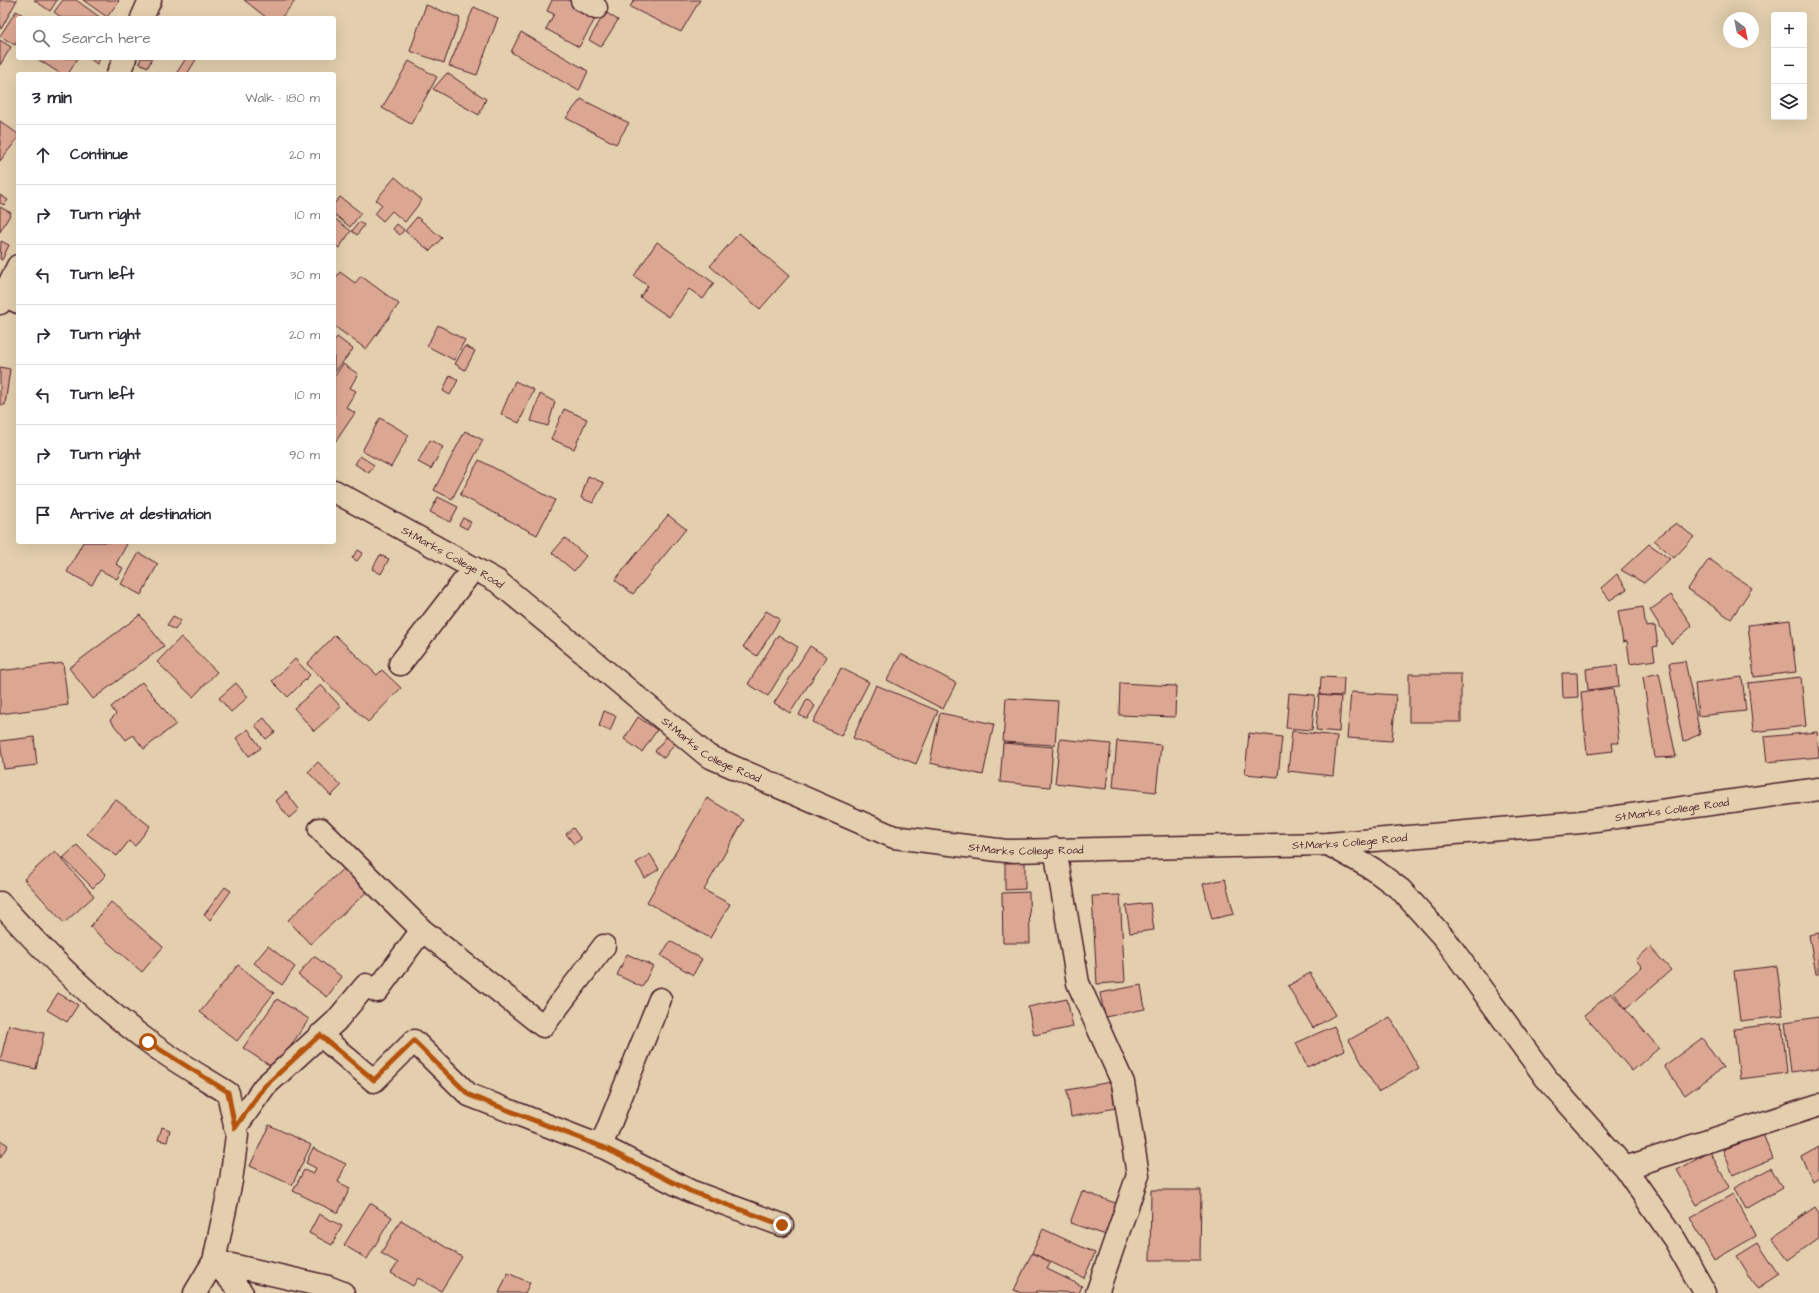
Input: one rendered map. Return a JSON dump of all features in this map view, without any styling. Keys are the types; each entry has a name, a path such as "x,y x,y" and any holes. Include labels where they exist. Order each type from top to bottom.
{"street":[{"path":"143,16 150,0"},
{"path":"119,72 124,60"},
{"path":"5,297 16,271"},
{"name":"St.Marks College Road","path":"336,492 497,581 708,756 894,837 1006,851 1328,844 1581,822 1819,789"},
{"path":"400,664 474,568"},
{"path":"320,829 422,930 543,1026 604,946"},
{"path":"1328,844 1373,869 1401,890 1445,939 1546,1078 1625,1168 1675,1240 1705,1293"},
{"path":"1055,849 1078,983 1123,1084 1138,1175 1097,1293"},
{"path":"0,903 26,932 91,994 148,1042 228,1092 237,1135 231,1181 214,1261 195,1293"},
{"path":"235,1128 264,1087 336,1021 366,985 377,991 422,930"},
{"path":"601,1146 660,999"},
{"path":"320,1035 374,1080 414,1041 469,1095 601,1146 690,1191 782,1225"},
{"path":"1625,1168 1819,1105"},
{"path":"214,1261 242,1293"},
{"path":"214,1261 328,1287 343,1293"}],"building":[{"path":"0,0 17,0 1,29 0,28"},
{"path":"34,0 57,0 50,11"},
{"path":"63,0 76,0 98,16 59,16 54,12"},
{"path":"83,0 118,0 119,1 108,16"},
{"path":"244,0 296,0 283,16 264,16"},
{"path":"552,0 573,0 598,14 579,47 546,29 554,14 547,11"},
{"path":"634,0 700,0 681,32 630,7"},
{"path":"426,5 460,18 444,63 410,51"},
{"path":"474,7 498,18 477,75 449,66"},
{"path":"16,11 25,16 16,16 15,45 0,36"},
{"path":"605,12 618,20 601,47 589,40"},
{"path":"521,32 588,71 579,91 511,52"},
{"path":"0,40 11,47 0,65"},
{"path":"39,60 77,60 69,72 58,72"},
{"path":"92,60 100,60 97,64"},
{"path":"140,60 151,60 148,67 139,63"},
{"path":"185,60 196,60 188,72 177,72"},
{"path":"409,61 437,77 411,124 382,108"},
{"path":"447,73 486,99 479,115 433,89"},
{"path":"581,99 629,123 616,144 566,118"},
{"path":"0,121 16,133 16,141 0,161"},
{"path":"395,177 422,200 405,222 392,211 383,221 375,214 382,205 376,200"},
{"path":"0,195 8,200 4,205 0,203"},
{"path":"340,197 361,213 350,227 336,216 336,202"},
{"path":"0,207 11,213 0,232"},
{"path":"417,217 442,238 430,251 405,231"},
{"path":"336,220 351,231 339,248 336,246"},
{"path":"359,222 364,225 357,235 352,231"},
{"path":"397,224 404,230 400,235 393,229"},
{"path":"739,233 789,276 760,309 710,266"},
{"path":"1,241 9,245 2,260 0,259"},
{"path":"657,242 714,283 703,299 689,289 669,317 640,297 648,286 634,276"},
{"path":"340,272 355,283 361,276 399,304 366,349 336,327 336,277"},
{"path":"438,325 465,340 454,360 427,346"},
{"path":"337,337 353,349 336,370"},
{"path":"465,346 475,351 465,370 455,364"},
{"path":"343,364 358,374 350,388 356,391 346,407 355,413 336,441 336,374"},
{"path":"0,367 10,369 5,405 0,405"},
{"path":"450,375 458,380 450,395 443,391"},
{"path":"515,381 534,390 519,423 501,414"},
{"path":"540,394 555,402 548,426 531,421"},
{"path":"564,409 587,419 574,449 551,439"},
{"path":"380,418 409,435 391,467 362,451"},
{"path":"465,431 483,440 452,499 434,490"},
{"path":"430,440 443,447 431,469 418,462"},
{"path":"360,456 374,465 369,473 355,464"},
{"path":"479,460 555,500 537,535 460,495"},
{"path":"588,476 604,483 593,503 581,498"},
{"path":"438,497 458,507 450,522 430,512"},
{"path":"668,515 686,529 633,594 615,580"},
{"path":"463,518 471,522 467,529 459,525"},
{"path":"1676,523 1694,537 1674,558 1654,540"},
{"path":"565,538 586,556 574,571 552,553"},
{"path":"82,544 127,544 116,564 123,568 117,579 100,570 92,585 67,572"},
{"path":"1649,544 1670,559 1644,583 1621,570"},
{"path":"358,550 363,553 357,561 352,558"},
{"path":"139,553 158,564 141,595 121,584"},
{"path":"380,555 389,559 381,574 372,569"},
{"path":"1709,559 1752,588 1731,619 1688,589"},
{"path":"1617,574 1627,589 1610,600 1601,588"},
{"path":"1671,595 1692,626 1671,644 1650,610"},
{"path":"1643,607 1646,627 1655,626 1658,646 1653,647 1655,660 1630,664 1627,641 1623,642 1618,611"},
{"path":"766,611 780,619 757,656 743,647"},
{"path":"140,615 164,646 93,699 69,668"},
{"path":"173,616 181,620 175,630 167,625"},
{"path":"1790,620 1796,672 1754,677 1748,625"},
{"path":"335,635 377,675 382,670 401,688 368,722 307,664"},
{"path":"778,635 798,647 768,696 748,684"},
{"path":"181,637 217,672 193,697 157,662"},
{"path":"810,646 827,657 790,713 774,703"},
{"path":"901,654 956,683 943,709 887,680"},
{"path":"295,659 310,675 288,697 272,681"},
{"path":"1685,661 1700,734 1683,742 1669,663"},
{"path":"63,663 68,705 0,714 0,671"},
{"path":"1617,665 1619,686 1588,690 1586,669"},
{"path":"841,668 869,682 841,736 813,722"},
{"path":"1562,673 1577,673 1578,697 1563,698"},
{"path":"1659,673 1676,757 1655,758 1643,677"},
{"path":"1409,674 1461,674 1461,722 1409,722"},
{"path":"1321,677 1344,678 1343,696 1320,695"},
{"path":"1742,677 1746,711 1698,716 1695,683"},
{"path":"1801,677 1806,726 1753,732 1748,683"},
{"path":"142,682 176,724 144,749 133,735 126,740 110,720 116,714 111,707"},
{"path":"236,683 248,697 231,712 219,698"},
{"path":"1120,683 1176,686 1175,717 1119,715"},
{"path":"321,685 341,707 314,731 294,708"},
{"path":"876,685 938,711 916,764 853,738"},
{"path":"1613,688 1619,743 1612,743 1613,751 1587,754 1581,692"},
{"path":"1351,692 1396,695 1392,741 1347,738"},
{"path":"1289,693 1315,695 1312,730 1286,728"},
{"path":"1319,695 1341,697 1339,732 1316,730"},
{"path":"1006,698 1058,701 1055,745 1003,742"},
{"path":"807,699 815,706 807,719 799,715"},
{"path":"604,711 616,716 610,731 599,726"},
{"path":"940,713 994,724 983,775 930,763"},
{"path":"638,717 657,730 642,752 624,739"},
{"path":"264,718 275,732 266,739 255,725"},
{"path":"248,729 261,748 249,756 236,738"},
{"path":"1292,731 1337,736 1333,776 1288,771"},
{"path":"1817,732 1819,757 1767,762 1764,737"},
{"path":"1249,733 1282,737 1278,777 1245,774"},
{"path":"667,736 675,743 664,758 655,751"},
{"path":"34,737 37,765 4,769 0,741"},
{"path":"1060,739 1111,744 1106,789 1055,783"},
{"path":"1117,741 1161,745 1156,792 1113,787"},
{"path":"1003,743 1053,747 1050,787 1000,782"},
{"path":"318,762 341,786 331,796 308,772"},
{"path":"286,792 299,809 289,818 276,801"},
{"path":"707,798 744,820 704,890 730,904 710,938 647,902"},
{"path":"115,799 150,826 135,846 129,841 117,856 87,834"},
{"path":"573,828 581,839 574,844 566,834"},
{"path":"77,845 106,875 93,888 63,858"},
{"path":"55,851 94,896 64,923 24,879"},
{"path":"650,854 659,869 645,878 636,863"},
{"path":"1005,860 1025,860 1025,889 1005,890"},
{"path":"348,864 371,888 310,944 288,920"},
{"path":"1225,879 1234,914 1212,919 1203,884"},
{"path":"225,887 231,891 210,920 204,915"},
{"path":"1029,892 1030,943 1003,943 1002,893"},
{"path":"1120,895 1125,982 1097,984 1092,896"},
{"path":"111,902 163,947 142,972 90,927"},
{"path":"1150,903 1154,930 1130,933 1126,906"},
{"path":"1819,933 1819,974 1816,974 1809,935"},
{"path":"670,941 702,959 693,975 661,956"},
{"path":"268,946 295,967 282,985 254,963"},
{"path":"1650,947 1671,970 1626,1009 1613,992 1642,967 1636,960"},
{"path":"627,954 653,966 642,987 617,975"},
{"path":"314,956 342,977 327,997 298,975"},
{"path":"238,965 274,993 237,1041 200,1012"},
{"path":"1777,966 1783,1016 1740,1021 1734,971"},
{"path":"1310,973 1335,1015 1313,1028 1288,986"},
{"path":"1141,985 1145,1009 1105,1017 1100,993"},
{"path":"58,993 78,1005 67,1022 47,1010"},
{"path":"1611,993 1659,1048 1632,1071 1584,1015"},
{"path":"277,999 309,1019 275,1069 243,1048"},
{"path":"1067,999 1073,1027 1034,1035 1028,1007"},
{"path":"1390,1017 1419,1068 1378,1092 1349,1040"},
{"path":"1819,1017 1819,1068 1791,1072 1785,1022"},
{"path":"1782,1023 1787,1073 1740,1079 1734,1029"},
{"path":"9,1025 44,1033 36,1069 0,1061"},
{"path":"1334,1026 1345,1050 1307,1067 1296,1043"},
{"path":"1702,1038 1723,1068 1685,1095 1664,1066"},
{"path":"1111,1082 1115,1108 1071,1117 1067,1090"},
{"path":"269,1125 311,1145 292,1185 250,1166"},
{"path":"162,1127 170,1130 167,1142 158,1140"},
{"path":"1763,1134 1773,1159 1733,1175 1723,1150"},
{"path":"0,1140 8,1145 0,1158"},
{"path":"1819,1147 1819,1177 1813,1181 1801,1157"},
{"path":"313,1148 346,1164 338,1182 350,1188 338,1213 293,1191 304,1170 313,1174 316,1168 306,1163"},
{"path":"1710,1152 1729,1187 1697,1205 1677,1170"},
{"path":"1771,1168 1782,1188 1746,1209 1734,1188"},
{"path":"1151,1190 1201,1190 1200,1260 1150,1260"},
{"path":"1082,1191 1118,1204 1106,1235 1070,1223"},
{"path":"1733,1194 1756,1236 1714,1260 1690,1218"},
{"path":"370,1203 392,1217 367,1259 344,1245"},
{"path":"1815,1207 1819,1213 1819,1238 1788,1260 1771,1237"},
{"path":"319,1214 342,1226 332,1245 309,1233"},
{"path":"401,1220 462,1257 441,1291 418,1278 413,1286 391,1273 398,1263 381,1253"},
{"path":"1043,1229 1095,1253 1084,1278 1032,1253"},
{"path":"1758,1243 1779,1275 1758,1289 1737,1256"},
{"path":"1032,1253 1051,1262 1047,1269 1082,1286 1079,1293 1037,1291 1036,1293 1021,1293 1014,1290"},
{"path":"508,1273 530,1283 525,1293 499,1293"}],"route":[{"path":"148,1042 228,1092 235,1128 264,1087 320,1035 374,1080 414,1041 469,1095 605,1148 690,1191 782,1225"}]}
